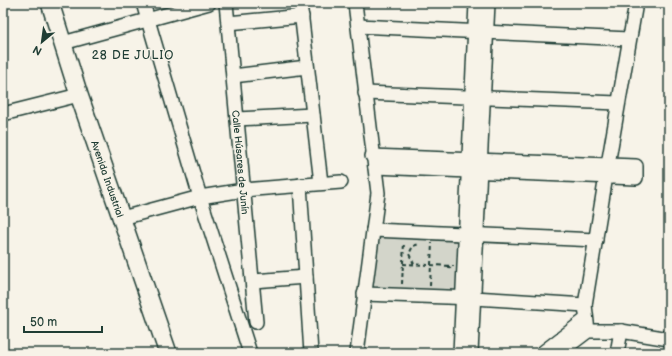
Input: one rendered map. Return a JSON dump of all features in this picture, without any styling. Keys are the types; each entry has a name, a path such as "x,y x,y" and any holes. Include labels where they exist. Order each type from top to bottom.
{"main road":[{"name":"Avenida Industrial","path":"50,3 79,95 168,353"}],"street":[{"path":"143,3 200,197 250,353"},
{"name":"Calle Húsares de Junín","path":"226,3 256,322"},
{"path":"300,3 321,183"},
{"path":"355,3 378,193 357,353"},
{"path":"476,3 481,32"},
{"path":"460,353 468,298 481,32 488,3"},
{"path":"587,325 585,305 606,171 636,3"},
{"path":"63,43 205,4"},
{"path":"228,23 302,16"},
{"path":"358,26 629,40"},
{"path":"233,76 307,67"},
{"path":"365,93 618,103"},
{"path":"3,114 79,95"},
{"path":"237,119 312,115"},
{"path":"374,162 606,171"},
{"path":"122,218 200,197 244,190 341,182"},
{"path":"300,185 311,353"},
{"path":"373,230 596,240"},
{"path":"253,281 306,277"},
{"path":"364,294 585,305"},
{"path":"468,298 471,353"},
{"path":"559,353 587,325"},
{"path":"542,353 587,325 669,339"},
{"path":"617,353 621,331"}],"path":[{"path":"402,291 405,236"},
{"path":"430,292 432,238"},
{"path":"414,264 409,254 414,246 418,244 432,245"},
{"path":"403,264 459,266"},
{"path":"448,266 454,273"},
{"path":"402,284 409,284"},
{"path":"423,284 430,285"}],"shaded area":[{"path":"376,233 461,238 460,294 368,291"}],"district":[{"name":"28 DE JULIO","path":"133,55"}]}
